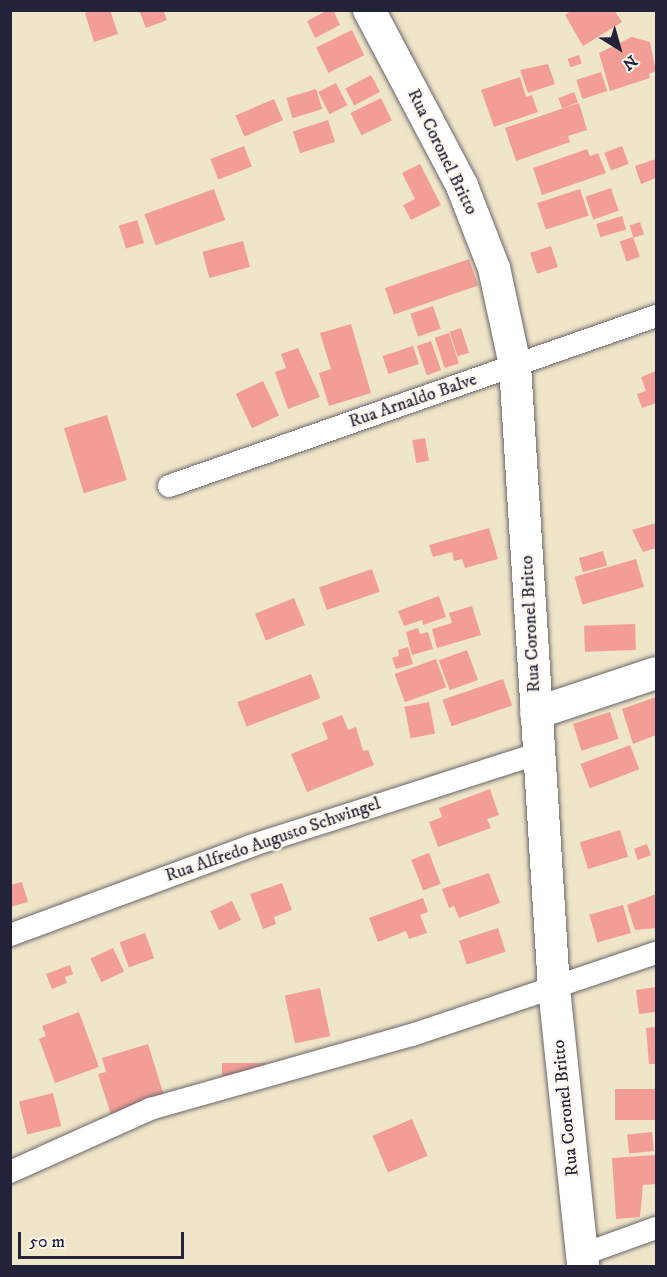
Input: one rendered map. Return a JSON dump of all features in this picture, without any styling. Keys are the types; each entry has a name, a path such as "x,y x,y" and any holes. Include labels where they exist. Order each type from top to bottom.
{"main road":[{"name":"Rua Coronel Britto","path":"369,10 462,186 494,268 515,365 554,988 582,1261"},
{"path":"536,713 657,673"}],"street":[{"name":"Rua Arnaldo Balve","path":"169,486 657,316"},
{"name":"Rua Alfredo Augusto Schwingel","path":"10,935 253,844 540,753"},
{"path":"10,1172 150,1109 412,1035 657,953"},
{"path":"582,1261 657,1228"}],"building":[{"path":"92,10 110,10 118,34 94,42 85,13"},
{"path":"139,10 163,10 167,20 146,28"},
{"path":"328,10 333,10 340,25 315,38 307,21"},
{"path":"572,10 614,10 622,22 583,46 565,15"},
{"path":"352,30 364,55 328,73 316,48"},
{"path":"632,37 650,42 656,71 649,74 650,78 610,91 599,53"},
{"path":"579,55 582,64 570,67 568,59"},
{"path":"548,64 555,84 528,93 520,70"},
{"path":"601,72 607,91 582,99 576,80"},
{"path":"371,75 380,92 354,105 345,89"},
{"path":"520,77 526,97 532,95 538,112 494,127 481,90"},
{"path":"336,83 347,105 330,114 318,92"},
{"path":"316,89 322,109 292,118 286,98"},
{"path":"574,92 578,102 562,109 558,98"},
{"path":"381,98 392,120 361,135 350,113"},
{"path":"274,99 283,120 244,137 235,115"},
{"path":"579,103 587,130 568,136 570,142 516,161 505,128"},
{"path":"328,120 335,142 300,153 293,131"},
{"path":"244,146 252,167 218,179 210,159"},
{"path":"622,146 629,164 611,171 604,153"},
{"path":"587,149 590,156 598,153 606,173 542,195 533,168"},
{"path":"656,159 656,178 641,184 635,166"},
{"path":"420,164 441,205 411,220 403,205 415,199 402,173"},
{"path":"611,188 619,211 593,219 585,197"},
{"path":"214,189 225,220 156,245 144,214"},
{"path":"580,189 589,216 546,230 537,203"},
{"path":"622,216 626,229 600,237 596,224"},
{"path":"137,220 144,243 126,249 119,226"},
{"path":"640,222 644,234 634,238 630,225"},
{"path":"633,237 640,257 627,261 620,242"},
{"path":"243,241 250,267 209,278 202,252"},
{"path":"551,246 558,267 537,274 530,253"},
{"path":"469,259 478,285 394,314 385,288"},
{"path":"433,306 441,329 418,337 410,314"},
{"path":"351,324 371,393 329,406 319,373 331,369 320,333"},
{"path":"461,328 469,353 458,356 450,332"},
{"path":"449,333 459,363 445,368 435,338"},
{"path":"431,341 441,370 427,375 417,346"},
{"path":"413,346 419,364 388,374 383,356"},
{"path":"298,348 320,397 288,409 275,372 286,368 281,354"},
{"path":"656,371 656,403 642,408 637,394 646,391 641,377"},
{"path":"263,381 279,415 252,428 236,394"},
{"path":"107,415 127,480 84,493 64,428"},
{"path":"425,438 429,461 416,463 412,440"},
{"path":"656,523 656,548 643,552 632,530"},
{"path":"489,528 498,559 465,568 462,559 454,561 452,552 433,557 429,545"},
{"path":"603,551 607,565 583,572 579,558"},
{"path":"636,559 644,587 582,605 574,577"},
{"path":"372,569 380,592 327,610 319,587"},
{"path":"439,596 446,617 423,625 422,620 404,626 398,611"},
{"path":"294,598 305,625 266,641 255,614"},
{"path":"472,606 481,635 437,648 432,629 452,623 449,613"},
{"path":"635,624 636,650 585,652 584,626"},
{"path":"418,628 420,634 428,632 433,649 412,655 406,632"},
{"path":"408,647 413,664 396,669 392,658 399,656 398,650"},
{"path":"467,650 478,680 450,690 439,660"},
{"path":"436,659 446,687 405,702 395,674"},
{"path":"311,674 320,698 247,727 237,702"},
{"path":"503,679 512,705 452,726 442,700"},
{"path":"656,697 656,735 633,744 622,709"},
{"path":"429,702 435,733 411,738 404,707"},
{"path":"610,712 619,739 582,751 573,724"},
{"path":"342,715 348,730 356,727 363,751 368,750 374,765 307,792 291,754 328,739 322,723"},
{"path":"630,745 639,769 590,788 581,764"},
{"path":"490,789 499,815 487,819 491,828 438,847 429,822 442,817 439,808"},
{"path":"620,830 628,857 588,869 580,842"},
{"path":"647,844 651,855 638,860 634,849"},
{"path":"429,853 441,884 423,891 411,860"},
{"path":"489,873 500,903 459,918 454,906 449,908 442,889"},
{"path":"22,882 28,902 10,907 10,885"},
{"path":"282,883 292,910 274,917 276,924 263,929 250,894"},
{"path":"656,894 656,928 635,930 627,905"},
{"path":"423,898 428,912 420,915 427,933 409,939 406,931 378,942 369,918"},
{"path":"232,901 241,920 219,930 210,911"},
{"path":"623,905 631,933 597,943 589,915"},
{"path":"498,928 506,952 467,964 459,941"},
{"path":"145,933 154,958 129,968 120,942"},
{"path":"113,948 124,972 101,982 90,959"},
{"path":"70,965 73,974 65,977 67,983 52,989 46,974"},
{"path":"656,987 656,1012 639,1014 636,990"},
{"path":"320,988 330,1036 295,1043 285,995"},
{"path":"79,1012 99,1067 55,1083 39,1039 46,1036 42,1026"},
{"path":"656,1027 656,1064 649,1064 646,1028"},
{"path":"148,1044 165,1099 111,1115 98,1074 106,1072 102,1058"},
{"path":"222,1063 265,1063 265,1076 222,1076"},
{"path":"615,1089 656,1089 656,1120 615,1120"},
{"path":"53,1093 61,1126 27,1134 19,1101"},
{"path":"412,1119 428,1156 388,1173 372,1136"},
{"path":"652,1132 654,1151 629,1154 627,1135"},
{"path":"655,1155 656,1184 643,1185 640,1217 616,1219 612,1158"}]}
